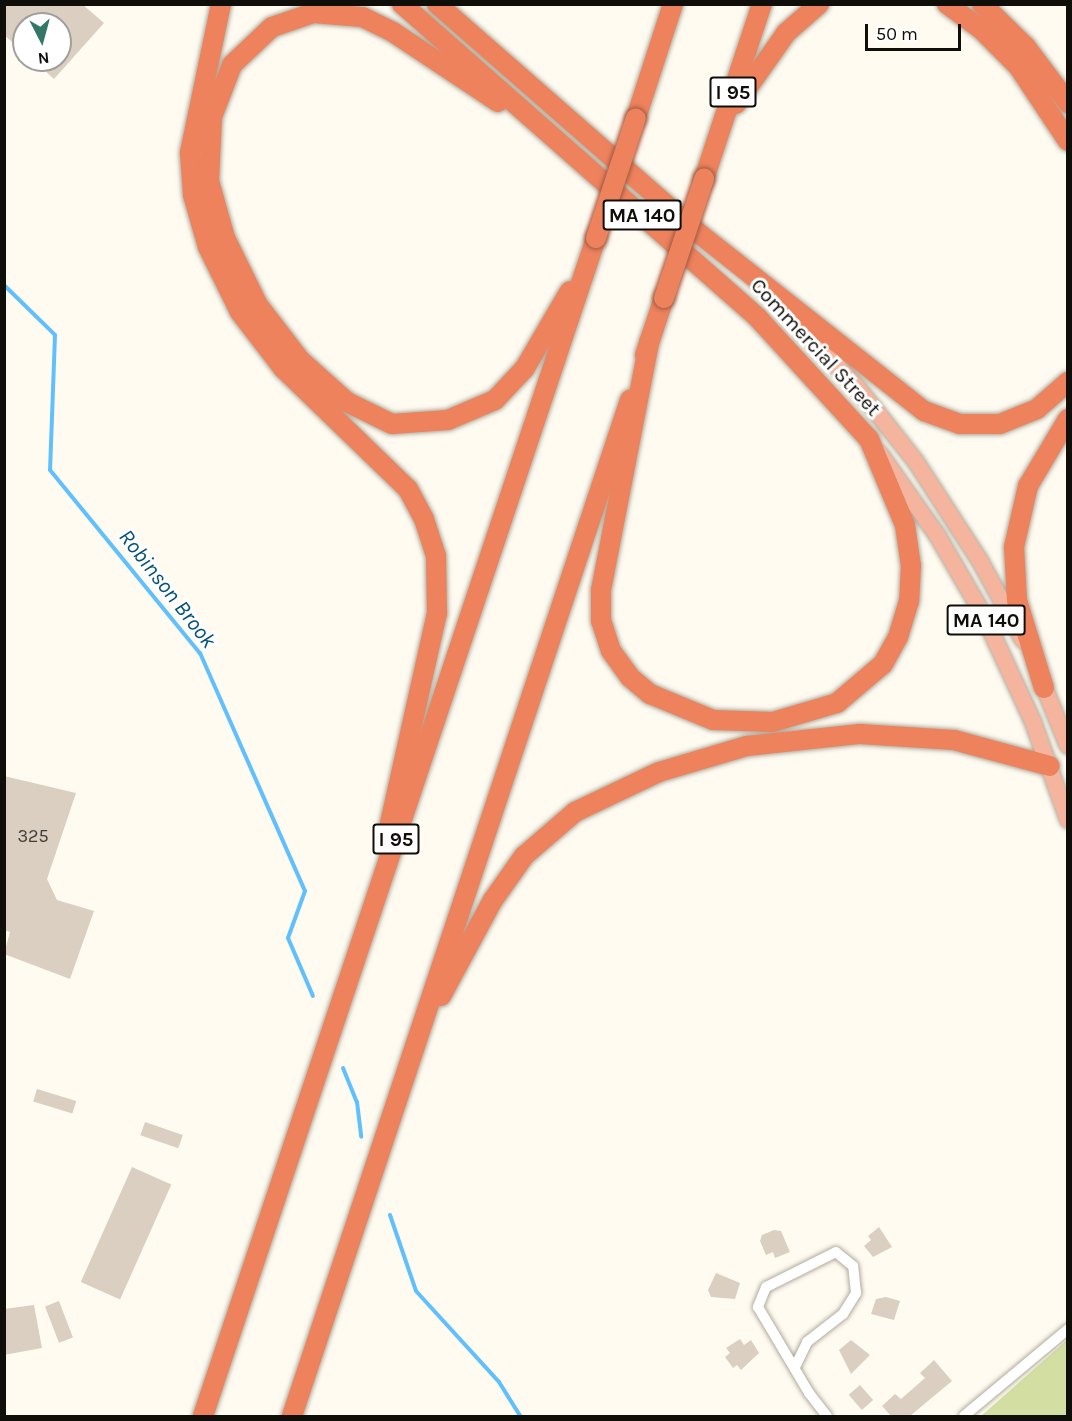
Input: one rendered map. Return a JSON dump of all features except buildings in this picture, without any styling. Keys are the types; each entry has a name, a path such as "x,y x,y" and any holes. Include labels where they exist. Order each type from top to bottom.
{"highway":[{"path":"221,4 190,153 195,206 212,258 240,312 283,368 408,489 424,519 436,556 437,613 377,896"},
{"name":"Commercial Street","path":"402,4 758,318 869,440"},
{"name":"Commercial Street","path":"439,4 701,235"},
{"path":"651,71 662,4"},
{"name":"I 95","path":"203,1416 674,4"},
{"name":"I 95","path":"292,1416 762,4"},
{"path":"722,126 774,48 819,4"},
{"path":"947,4 982,30 1018,66 1068,141"},
{"path":"982,4 1026,47 1068,103"},
{"path":"565,147 376,23 347,14 319,12 272,27 236,59 214,109 209,172 228,248 274,329 332,391 392,424 448,420 482,408 506,390 530,360 588,261"},
{"path":"701,235 911,402 937,418 975,426 1008,422 1037,410 1068,382"},
{"path":"649,342 602,582 600,613 620,665 642,689 675,708 732,723 792,719 845,699 883,664 906,616 911,557 899,504 869,440"},
{"path":"1044,688 1017,600 1014,547 1028,486 1068,419"},
{"path":"420,1032 493,900 524,856 575,812 646,776 747,746 860,734 966,742 1050,766"}],"main road":[{"name":"Commercial Street","path":"701,235 817,343 902,443 980,561 1044,688 1068,746"},
{"name":"Commercial Street","path":"869,440 924,515 973,595 1015,679 1050,766 1068,820"}],"street":[{"path":"795,1367 807,1342 843,1314 856,1293 853,1266 836,1252 766,1287 759,1297 765,1320 795,1367 827,1416"},
{"path":"964,1416 1068,1329"}],"green space":[{"path":"1067,1340 1067,1416 981,1416"}],"waterway":[{"name":"Robinson Brook","path":"4,285 55,335 50,470 200,653 305,891 288,938 313,996"},
{"name":"Robinson Brook","path":"343,1068 357,1102 361,1137"},
{"name":"Robinson Brook","path":"390,1215 416,1291 499,1382 520,1416"}]}
